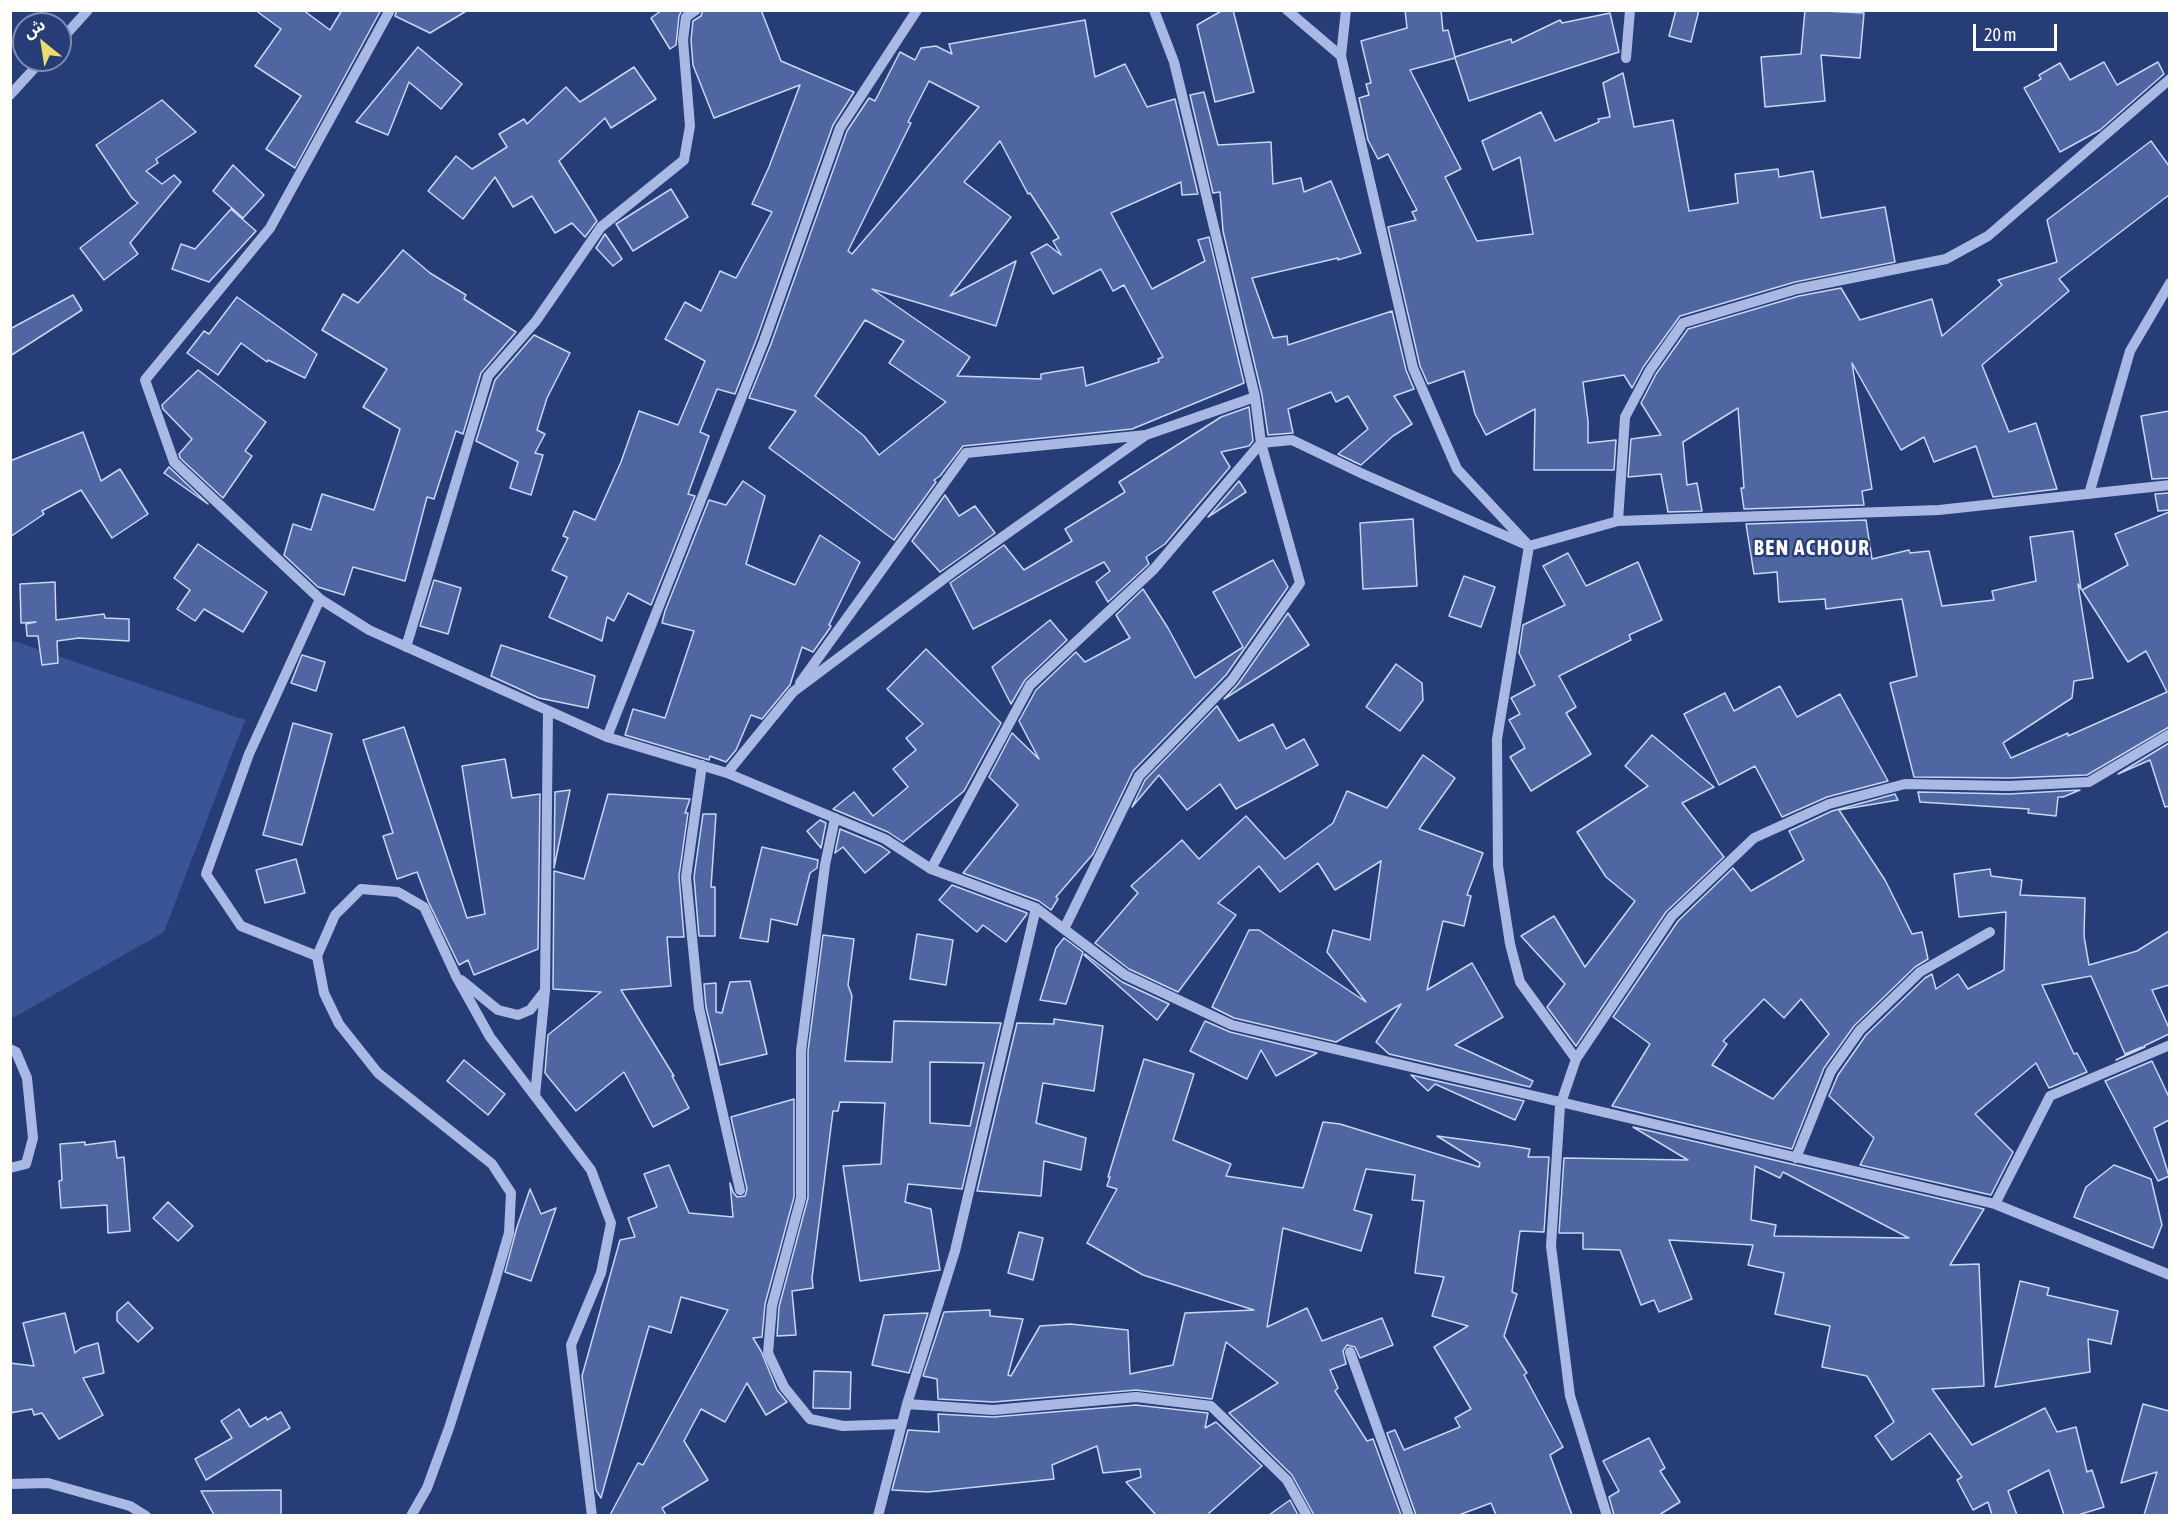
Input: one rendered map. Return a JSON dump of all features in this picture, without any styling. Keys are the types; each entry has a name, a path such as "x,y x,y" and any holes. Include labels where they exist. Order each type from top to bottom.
{"street":[{"path":"72,28 88,10"},
{"path":"390,10 270,228 145,380 174,462 320,599 369,630 607,737 727,773 885,839 930,869 1036,909 1125,975 1232,1025 1995,1204 2169,1275"},
{"path":"406,647 488,376 536,321 601,227 684,160 690,126 683,40 686,17 696,10"},
{"path":"607,737 764,341 840,128 916,10"},
{"path":"1064,929 1139,776 1232,681 1300,583 1261,443 1255,397 1174,62 1154,10"},
{"path":"1287,10 1341,56"},
{"path":"1347,10 1341,56 1413,368 1457,469 1529,546"},
{"path":"1626,58 1629,10"},
{"path":"10,95 31,72"},
{"path":"1618,521 1625,417 1650,370 1683,323 1797,289 1946,259 1988,236 2169,79"},
{"path":"2089,494 2130,351 2169,283"},
{"path":"727,773 793,692 966,453 1146,435 1255,397"},
{"path":"793,692 953,572 1146,435"},
{"path":"930,869 1030,685 1154,569 1261,443 1292,440 1363,474 1529,546 1618,521 1939,510 2169,485"},
{"path":"1529,546 1497,739 1498,866 1510,944 1520,982 1576,1059"},
{"path":"317,956 241,926 206,874 249,754 320,599"},
{"path":"535,1096 545,990 548,711"},
{"path":"1607,1515 1570,1396 1551,1246 1561,1103 1576,1059 1672,916 1754,838 1829,804 1905,784 2010,786 2089,782 2169,734"},
{"path":"702,765 686,877 699,1008 740,1190"},
{"path":"835,818 825,865 801,1051 801,1198 772,1306 768,1353 784,1387 810,1419 843,1426 902,1424"},
{"path":"411,1515 427,1488 494,1288 509,1233 510,1193 492,1164 378,1073 339,1024 324,993 317,956 335,915 361,889 398,892 424,907 456,976 490,1037 591,1170 611,1223 601,1273 571,1345 592,1515"},
{"path":"878,1515 907,1404 955,1251 1036,909"},
{"path":"1796,1158 1831,1071 1860,1030 1920,972 1990,932"},
{"path":"456,976 498,1010 518,1015 530,1010 545,990"},
{"path":"1995,1204 2050,1096 2169,1045"},
{"path":"10,1049 16,1052 27,1078 33,1138 26,1164 10,1168"},
{"path":"1350,1353 1409,1515"},
{"path":"907,1404 993,1410 1136,1397 1211,1406 1287,1480 1307,1515"},
{"path":"10,1484 48,1483 130,1506 146,1515"}],"shaded area":[{"path":"11,640 245,720 164,932 11,1019"}],"building":[{"path":"255,10 303,10 330,30 342,10 381,10 295,168 266,149 301,96 255,66 281,29"},
{"path":"397,10 468,10 430,33 395,16"},
{"path":"662,10 682,10 679,16 676,45 670,49 651,18"},
{"path":"703,10 761,10 781,61 854,92 833,125 735,394 717,389 700,432 709,436 688,494 695,496 651,605 628,593 614,621 607,617 602,641 549,617 567,577 552,570 568,538 563,536 574,511 595,520 621,462 639,411 678,425 705,361 665,339 685,302 701,311 720,271 736,278 772,212 752,204 769,167 800,85 714,118 693,65 691,40 693,21 701,16"},
{"path":"1223,10 1233,10 1254,92 1215,102 1197,25"},
{"path":"1405,10 1441,10 1443,31 1448,30 1455,57 1511,39 1512,43 1560,20 1562,23 1610,13 1619,52 1469,101 1455,58 1410,70 1461,169 1445,177 1477,241 1533,234 1520,157 1493,170 1482,141 1541,112 1555,141 1599,122 1598,119 1610,117 1603,83 1623,73 1634,127 1673,120 1689,211 1738,203 1735,174 1778,169 1779,177 1813,171 1821,218 1885,207 1895,262 1795,282 1680,316 1644,366 1632,388 1624,375 1583,382 1588,443 1616,440 1614,470 1534,470 1535,409 1486,435 1475,414 1464,371 1428,384 1420,366 1388,227 1416,220 1412,212 1417,210 1388,154 1378,159 1368,140 1359,98 1369,95 1366,84 1371,83 1361,41 1407,28"},
{"path":"1676,10 1699,10 1691,42 1669,36"},
{"path":"1805,10 1864,13 1860,58 1821,55 1825,101 1765,107 1761,57 1801,54"},
{"path":"1085,20 1095,77 1125,64 1147,107 1175,99 1198,194 1182,195 1181,182 1111,213 1152,289 1205,261 1198,240 1209,237 1244,383 1132,429 963,446 940,476 934,480 936,482 894,540 769,448 796,411 749,398 771,344 847,131 869,98 875,101 900,52 915,60 921,48 936,46 952,54 949,44","holes":["929,81 979,107 852,254 848,251 911,123 908,122","1000,141 1028,194 1030,193 1059,238 1053,241 1061,255 1047,244 1031,253 1053,294 1101,269 1113,291 1124,285 1163,357 1158,359 1159,362 1086,386 1083,367 1041,374 1041,379 957,376 970,357 872,289 996,326 1016,261 950,296 1011,217 964,182","865,320 904,341 889,363 946,402 879,455 864,436 815,396"]},
{"path":"418,47 462,84 441,109 409,82 388,135 356,122"},
{"path":"2104,62 2117,85 2158,62 2164,74 2100,130 2060,152 2024,88 2041,79 2039,75 2060,63 2070,80"},
{"path":"634,67 656,99 611,128 605,118 559,161 597,221 585,237 572,223 555,233 532,196 513,207 495,177 463,219 428,191 456,156 472,169 507,147 499,134 524,119 527,124 566,87 580,102"},
{"path":"1204,92 1218,145 1271,142 1273,184 1301,178 1304,192 1331,181 1361,253 1252,278 1273,338 1287,336 1288,345 1392,311 1406,370 1414,389 1394,396 1412,424 1393,436 1361,465 1338,454 1368,429 1348,396 1336,402 1331,392 1288,409 1293,433 1268,435 1262,395 1223,231 1220,192 1213,193 1190,95"},
{"path":"162,100 196,132 156,159 158,163 146,171 162,184 174,175 181,182 130,243 138,254 104,280 80,248 138,203 132,198 96,145"},
{"path":"2151,141 2169,166 2169,195 2059,279 2069,291 1982,365 2009,432 2036,423 2057,489 1993,497 1976,446 1934,462 1924,437 1901,450 1852,363 1872,489 1862,491 1864,505 1744,509 1738,408 1683,442 1687,485 1697,483 1702,511 1668,512 1661,474 1628,477 1631,439 1661,435 1641,403 1656,374 1688,329 1799,296 1841,288 1860,320 1932,299 1942,336 2002,285 1998,280 2057,262 2047,220"},
{"path":"233,165 264,195 243,218 213,191"},
{"path":"671,189 688,217 633,251 616,224"},
{"path":"231,209 256,231 209,282 172,269 181,244 195,249"},
{"path":"605,234 622,259 613,266 596,248"},
{"path":"403,250 430,273 466,295 464,299 516,332 481,373 463,434 456,431 434,499 427,497 405,581 353,567 344,595 318,587 284,555 293,524 311,530 322,494 374,510 400,429 363,407 387,369 322,330 343,294 358,303"},
{"path":"73,295 82,310 10,356 10,329"},
{"path":"237,297 317,354 305,378 268,360 267,362 241,343 218,375 187,353 204,331 209,334"},
{"path":"534,335 570,353 547,398 537,430 545,434 535,453 543,455 531,495 510,488 518,462 476,441 495,380"},
{"path":"198,370 266,422 245,451 252,456 223,498 180,458 179,454 192,439 163,409 162,405"},
{"path":"1249,407 1253,441 1249,446 1221,452 1230,467 1165,544 1146,557 1149,564 1108,602 1096,582 1110,571 1104,562 973,629 950,583 1004,545 1024,570 1072,541 1065,529 1125,492 1119,482 1221,417"},
{"path":"2169,411 2169,478 2152,479 2141,416"},
{"path":"83,432 101,481 120,469 148,514 112,538 81,490 42,511 44,514 10,537 10,461"},
{"path":"169,467 208,504 164,473"},
{"path":"743,481 765,496 746,564 795,585 820,535 860,562 829,625 830,628 813,652 802,647 790,685 762,719 751,715 736,750 726,762 710,756 709,760 625,735 633,709 665,718 694,631 662,623 665,611 709,500 726,505"},
{"path":"1239,481 1246,492 1208,517"},
{"path":"2169,493 2169,510 2158,511 2155,494"},
{"path":"945,495 959,516 975,506 995,533 940,572 912,541"},
{"path":"2169,512 2169,727 2087,775 2009,778 1914,777 1890,683 1917,676 1902,599 1826,609 1825,599 1779,602 1777,572 1754,574 1746,524 1866,520 1872,559 1909,550 1910,553 1929,551 1942,606 1994,600 1992,591 2036,581 2030,537 2073,531 2081,589 2078,584 2093,678 2074,681 2072,698 2003,743 2011,758 2068,733 2068,736 2167,692 2146,651 2128,662 2082,590 2128,565 2115,534"},
{"path":"1413,519 1417,586 1363,589 1360,523"},
{"path":"198,544 267,592 243,632 204,609 195,621 177,609 190,590 174,578"},
{"path":"1568,553 1586,586 1638,562 1662,620 1629,635 1631,640 1559,676 1576,707 1566,713 1591,754 1531,791 1510,757 1525,748 1509,720 1520,714 1511,698 1535,685 1519,653 1523,625 1565,605 1543,566"},
{"path":"1273,560 1288,587 1226,675 1133,771 1093,854 1056,897 1058,899 1051,910 1039,901 963,873 1018,805 989,777 1012,733 1039,759 1019,721 1036,690 1076,652 1085,662 1130,638 1116,615 1143,589 1168,628 1195,678 1243,647 1213,592"},
{"path":"1464,576 1495,587 1481,627 1449,616"},
{"path":"434,580 461,588 448,634 420,626"},
{"path":"55,582 56,620 104,614 105,618 129,619 129,641 79,638 57,641 58,663 42,665 38,636 27,636 26,624 36,622 21,623 20,584"},
{"path":"1288,613 1309,645 1224,699 1238,684"},
{"path":"1050,620 1067,640 1025,680 1011,704 992,667"},
{"path":"501,645 595,676 588,708 539,698 491,676"},
{"path":"926,649 1001,723 964,791 903,842 888,832 833,809 854,792 873,816 908,787 893,769 916,750 906,738 923,724 887,689"},
{"path":"302,655 325,662 316,691 291,683"},
{"path":"1396,664 1422,683 1423,700 1400,731 1366,707"},
{"path":"1780,686 1797,717 1840,694 1888,781 1827,797 1782,817 1755,766 1719,785 1684,714 1725,693 1734,711"},
{"path":"1217,706 1239,741 1273,724 1286,749 1304,739 1318,765 1236,809 1220,784 1187,810 1159,775 1132,807 1145,780"},
{"path":"293,723 332,734 302,845 263,835"},
{"path":"404,727 467,918 485,914 462,766 505,759 512,798 540,794 538,949 474,975 468,960 459,965 428,901 417,872 397,879 383,836 393,833 363,740"},
{"path":"1652,735 1714,787 1682,803 1724,857 1666,912 1576,1046 1547,1007 1565,984 1521,936 1554,916 1585,967 1635,901 1606,877 1577,832 1648,786 1625,766"},
{"path":"2169,743 2169,806 2165,807 2150,760 2118,774"},
{"path":"1423,755 1455,778 1419,829 1483,853 1467,895 1471,896 1464,926 1443,921 1427,990 1472,963 1503,1017 1455,1045 1533,1081 1530,1087 1389,1054 1376,1042 1401,1004 1336,1042 1234,1018 1212,1007 1249,930 1259,930 1366,1002 1327,952 1333,930 1370,940 1381,861 1335,890 1318,863 1280,892 1259,866 1218,903 1236,915 1178,992 1129,969 1095,943 1138,893 1131,886 1182,840 1199,859 1246,816 1285,859 1333,823 1347,791 1387,808"},
{"path":"570,790 554,868 555,792"},
{"path":"2080,790 2058,797 2056,816 2028,813 2029,809 1920,802 1918,792 2009,794"},
{"path":"608,794 690,799 685,813 688,813 679,876 684,937 667,937 671,986 621,990 674,1076 672,1076 689,1108 653,1127 624,1072 576,1111 545,1073 548,1035 601,992 553,989 554,871 584,879"},
{"path":"1895,794 1898,800 1839,810 1885,880 1912,934 1922,932 1928,959 1915,967 1854,1026 1824,1068 1792,1149 1612,1106 1650,1044 1613,1017 1678,921 1733,868 1751,891 1804,860 1789,831 1832,811","holes":["1764,999 1784,1018 1801,999 1829,1034 1773,1099 1712,1065 1727,1044 1723,1041"]},
{"path":"703,814 716,814 711,887 715,887 715,936 699,936 694,877"},
{"path":"820,820 826,823 821,848 807,831"},
{"path":"840,829 890,852 865,873 843,847 835,853"},
{"path":"762,847 818,860 817,868 810,873 797,925 771,919 768,942 740,938"},
{"path":"296,859 305,893 265,903 256,870"},
{"path":"1990,869 1991,876 2022,880 2020,895 2085,898 2084,936 2089,965 2137,951 2169,931 2169,985 2152,990 2169,1028 2169,1034 2116,1060 2142,1047 2125,1054 2091,976 2042,985 2074,1054 2077,1053 2087,1072 2049,1088 2036,1063 1975,1114 2013,1152 1991,1195 1860,1165 1874,1138 1829,1096 1838,1075 1866,1035 1925,978 1932,974 1936,989 1958,974 1968,989 2004,970 2006,912 1959,917 1954,874"},
{"path":"952,885 1027,914 1006,942 983,925 977,932 939,900"},
{"path":"917,934 953,940 946,985 910,979"},
{"path":"823,935 854,939 848,985 852,996 845,1061 892,1062 894,1021 1001,1023 962,1189 908,1184 905,1202 931,1209 940,1270 860,1281 843,1166 881,1164 885,1103 840,1102 838,1111 833,1111 812,1278 813,1288 792,1291 796,1335 777,1336 779,1307 808,1198 808,1051","holes":["930,1062 984,1063 970,1126 930,1123"]},
{"path":"1064,938 1083,952 1066,1004 1040,1000 1056,948"},
{"path":"1085,954 1122,982 1169,1004 1157,1020"},
{"path":"750,981 767,1054 720,1065 706,1007 704,984 716,983 716,1012 722,1013 730,982"},
{"path":"1054,1019 1103,1026 1094,1091 1043,1083 1036,1123 1086,1138 1081,1170 1044,1161 1041,1196 977,1191 1017,1023 1054,1024"},
{"path":"1205,1021 1230,1032 1317,1053 1276,1076 1261,1050 1247,1079 1190,1051"},
{"path":"1144,1059 1194,1074 1173,1140 1231,1164 1226,1176 1303,1188 1323,1122 1340,1124 1479,1167 1480,1163 1437,1136 1530,1149 1528,1157 1549,1157 1544,1232 1520,1231 1512,1292 1517,1294 1504,1336 1527,1373 1524,1375 1563,1447 1550,1455 1572,1515 1496,1515 1491,1503 1459,1515 1416,1515 1387,1433 1395,1430 1404,1450 1460,1427 1455,1418 1471,1409 1434,1347 1468,1326 1432,1316 1444,1277 1415,1273 1424,1201 1412,1200 1415,1175 1366,1169 1354,1210 1372,1215 1361,1251 1283,1228 1267,1327 1307,1308 1322,1341 1382,1318 1393,1345 1360,1358 1355,1347 1347,1345 1343,1351 1346,1364 1330,1370 1338,1388 1335,1391 1367,1441 1373,1439 1401,1515 1314,1515 1292,1475 1229,1413 1278,1383 1226,1342 1212,1399 1136,1390 993,1402 938,1399 937,1379 923,1376 944,1312 990,1310 990,1316 1023,1319 1008,1375 1011,1376 1040,1326 1070,1324 1128,1330 1130,1374 1173,1365 1185,1313 1254,1310 1143,1275 1087,1243 1117,1189 1107,1186 1110,1177 1108,1177"},
{"path":"464,1060 505,1094 488,1115 447,1081"},
{"path":"2152,1061 2169,1097 2169,1120 2154,1128 2169,1176 2158,1181 2105,1081"},
{"path":"1411,1075 1524,1101 1515,1120 1435,1084 1428,1091"},
{"path":"794,1099 794,1197 765,1304 762,1337 753,1338 761,1351 777,1390 787,1402 766,1415 747,1383 725,1422 701,1409 684,1441 708,1480 662,1508 666,1515 610,1515 638,1463 643,1465 728,1310 681,1297 671,1333 649,1326 601,1498 596,1490 582,1376 620,1240 635,1237 628,1218 657,1207 644,1174 669,1165 689,1213 733,1217 730,1183 737,1197 745,1196 747,1189 731,1117"},
{"path":"1633,1127 1984,1209 1950,1265 1979,1264 1984,1386 1932,1389 1972,1445 2045,1408 2057,1432 2076,1427 2087,1472 2092,1470 2104,1507 2078,1515 2064,1515 2049,1470 2008,1491 2017,1515 1992,1515 1988,1502 1973,1510 1957,1480 1962,1477 1930,1433 1892,1460 1875,1436 1894,1422 1867,1376 1822,1367 1830,1326 1775,1314 1784,1273 1748,1265 1753,1245 1669,1240 1692,1299 1659,1312 1654,1300 1641,1305 1620,1250 1583,1249 1583,1233 1559,1233 1564,1158 1688,1160","holes":["1755,1166 1780,1178 1783,1172 1909,1238 1774,1236 1776,1225 1751,1220"]},
{"path":"115,1141 117,1158 124,1157 130,1231 108,1233 107,1205 61,1208 60,1144 85,1142 85,1145"},
{"path":"2114,1165 2151,1179 2162,1225 2153,1248 2074,1217 2086,1187"},
{"path":"530,1189 541,1214 556,1208 531,1281 505,1272"},
{"path":"168,1202 193,1226 178,1241 153,1218"},
{"path":"1019,1232 1043,1238 1033,1280 1008,1273"},
{"path":"2020,1281 2049,1288 2047,1295 2118,1311 2111,1344 2088,1339 2090,1372 1995,1387"},
{"path":"128,1302 153,1328 138,1342 117,1321 117,1312"},
{"path":"65,1313 75,1353 81,1348 98,1343 104,1373 83,1378 103,1415 59,1439 42,1413 34,1415 32,1409 10,1413 10,1363 34,1366 23,1323"},
{"path":"928,1313 909,1373 872,1365 884,1315"},
{"path":"814,1371 851,1372 850,1409 813,1408"},
{"path":"2143,1404 2169,1411 2169,1515 2144,1515 2157,1472 2121,1483"},
{"path":"1136,1405 1208,1413 1205,1428 1216,1422 1262,1466 1207,1515 1156,1515 1126,1482 1141,1477 1140,1469 1103,1473 1097,1446 1052,1465 1054,1479 928,1492 892,1490 908,1430 939,1432 938,1414 993,1417"},
{"path":"239,1409 250,1427 266,1417 267,1420 281,1412 290,1428 206,1480 195,1459 232,1438 221,1421"},
{"path":"1649,1438 1665,1468 1660,1471 1680,1502 1659,1515 1614,1515 1609,1497 1619,1491 1603,1461"},
{"path":"281,1490 281,1515 214,1515 201,1491"},
{"path":"1290,1500 1298,1515 1269,1515"}],"district":[{"name":"BEN ACHOUR","path":"1812,548"}]}
